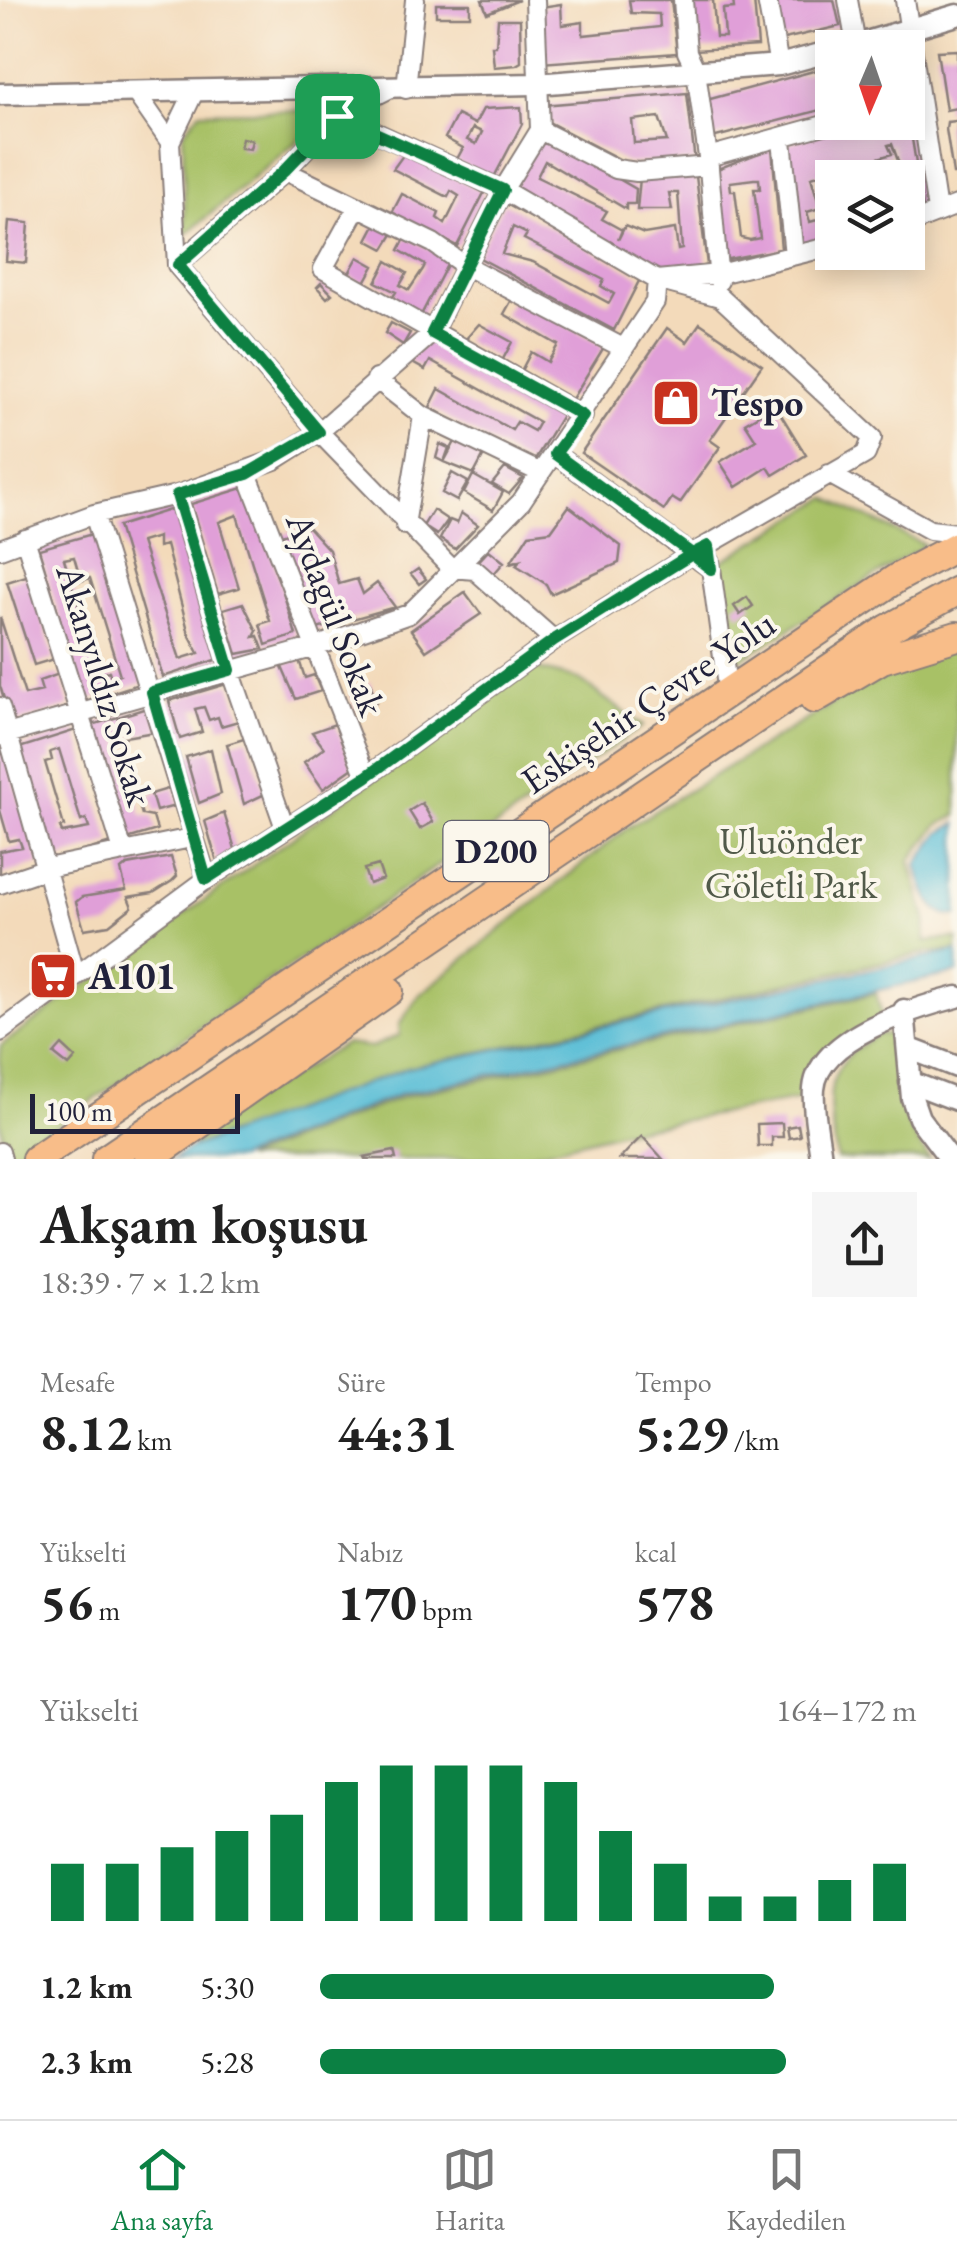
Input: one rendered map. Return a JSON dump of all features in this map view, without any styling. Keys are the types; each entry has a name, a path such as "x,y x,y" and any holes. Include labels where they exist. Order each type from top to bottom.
{"highway":[{"name":"Eskişehir Çevre Yolu","path":"36,1159 897,578 957,546"},
{"name":"Eskişehir Çevre Yolu","path":"106,1159 888,628 957,591"},
{"path":"697,758 757,732 882,659 957,636"},
{"path":"149,1159 574,858 609,819"}],"street":[{"path":"397,89 415,0"},
{"path":"0,550 94,514 247,474 319,432 432,333 503,190 540,130 535,0"},
{"path":"683,0 688,52 696,71 708,161 720,297"},
{"path":"767,0 778,66"},
{"path":"848,0 850,30"},
{"path":"905,0 910,30"},
{"path":"913,30 957,15"},
{"path":"0,94 536,84 778,66 815,56"},
{"path":"178,265 284,171 337,116 397,89"},
{"path":"194,92 170,142 178,265 319,432 405,525 452,568 475,570 554,640"},
{"path":"136,93 170,142"},
{"path":"0,1032 75,972 206,879 366,777 554,640 866,454 872,438 720,297 657,280 503,190 337,116"},
{"path":"540,130 616,169 637,172 708,161 815,129"},
{"path":"782,140 794,254"},
{"path":"923,140 938,212"},
{"path":"284,171 433,243 464,265 623,348"},
{"path":"925,217 957,205"},
{"path":"356,208 323,269 583,416"},
{"path":"657,280 719,274 815,250"},
{"path":"4,735 312,648 410,614 521,502 583,416 655,302 657,280"},
{"path":"376,379 423,416 539,472"},
{"path":"405,525 423,416"},
{"path":"555,454 700,550 711,569 728,694"},
{"name":"Aydagül Sokak","path":"247,474 312,648 366,777"},
{"path":"829,474 930,530 957,533"},
{"path":"177,495 230,670 285,828"},
{"path":"94,514 152,692 206,879"},
{"name":"Akanyıldız Sokak","path":"26,539 123,851"},
{"path":"0,707 4,735 47,868 75,972"},
{"path":"0,884 47,868 192,838"},
{"path":"822,1159 814,1086 839,1046 904,1010 957,997"},
{"path":"904,1010 910,1082 919,1118 950,1159"},
{"path":"908,1048 957,1067"},
{"path":"910,1082 957,1100"},
{"path":"0,1152 2,1159"}],"green space":[{"path":"335,110 185,235 183,133 200,112"},
{"path":"827,498 925,545 732,665 719,563"},
{"name":"Uluönder Göletli Park","path":"957,647 957,816 938,825 910,861 926,919 925,941 957,938 957,951 924,953 408,1068 191,1148 204,1129 345,1044 372,1047 400,1035 399,1025 418,996 627,828 900,663"},
{"path":"531,667 578,679 643,726 7,1159 0,1120 0,1046"},
{"path":"876,993 883,1019 837,1044 813,1097 619,1132 513,1159 244,1159 402,1097"},
{"path":"879,1034 894,1034 900,1100 911,1130 930,1159 837,1159 831,1119 832,1086 845,1059"}],"water":[{"path":"957,823 957,915 948,915 929,899 917,864 939,834"},
{"path":"957,951 957,973 401,1094 237,1159 172,1159 191,1148 408,1068"}],"building":[{"path":"482,0 519,0 487,13"},
{"path":"629,0 671,0 677,53 541,63 541,7 561,4 562,25 583,22 583,35 660,27 659,14 631,13"},
{"path":"691,0 713,0 716,37 725,37 723,9 734,8 733,0 754,0 758,46 695,50"},
{"path":"774,0 834,0 840,26 780,40"},
{"path":"436,4 470,4 470,16 436,16"},
{"path":"498,19 520,19 521,62 516,65 494,67 492,46 496,46"},
{"path":"957,50 957,108 946,110 937,51"},
{"path":"815,71 815,111 712,138 703,101"},
{"path":"687,93 695,162 627,163 541,118 542,105","holes":["659,117 667,141 634,143 632,120"]},
{"path":"521,107 522,124 493,179 456,161 463,148 445,138 457,115 475,124 483,109","holes":["473,128 482,132 476,144 467,140"]},
{"path":"957,121 957,174 953,174 946,129 947,122"},
{"path":"540,134 636,189 635,204 626,204 626,209 545,161 537,177 607,211 602,219 622,230 618,240 625,226 644,234 675,229 678,250 682,249 678,193 669,193 672,210 637,210 640,178 696,176 707,265 665,274 513,188"},
{"path":"815,135 815,140 912,140 915,160 898,160 892,144 888,145 892,154 871,160 815,160 815,176 811,177 815,210 807,212 810,222 815,221 815,242 798,245 786,144"},
{"path":"242,138 252,140 250,149 240,148"},
{"path":"772,148 781,249 723,260 712,171","holes":["759,179 760,189 754,189 760,238 741,238 735,191 731,191 730,182"]},
{"path":"406,151 484,193 457,246 392,213 402,194 439,213 437,218 445,224 459,196 451,191 448,197 393,169"},
{"path":"504,203 641,277 614,330 476,256","holes":["513,227 527,234 524,239 604,280 601,286 614,294 609,303 533,262 502,254"]},
{"path":"9,221 29,223 26,263 6,261"},
{"path":"377,221 395,231 384,249 367,240"},
{"path":"406,237 450,259 420,317 391,300 396,292 376,282 387,261 407,273 400,285 409,290 425,265 399,250"},
{"path":"358,257 374,266 364,284 348,275"},
{"path":"321,283 332,294 327,298 317,287"},
{"path":"514,296 604,347 572,399 521,371 531,352 548,362 558,345 504,314"},
{"path":"391,323 410,333 403,345 385,333"},
{"name":"Tespo","path":"700,323 762,365 710,440 720,447 680,503 672,498 664,510 581,453 667,328 687,342"},
{"path":"479,324 512,342 502,361 465,340"},
{"path":"431,338 564,412 531,466 430,407 439,389 512,430 517,422 534,431 539,422 430,361 425,370 407,360"},
{"path":"775,405 806,455 773,475 768,467 736,487 720,462 756,440 745,423"},
{"path":"456,440 484,455 474,474 444,462"},
{"path":"440,444 449,448 444,462 436,458"},
{"path":"505,468 523,478 509,494 492,484"},
{"path":"452,473 468,482 457,501 442,493"},
{"path":"473,475 503,492 493,510 464,493"},
{"path":"243,488 252,489 296,635 266,645 260,624 270,621 237,515 219,522 239,588 218,594 191,504"},
{"path":"569,506 621,546 619,563 551,594 546,584 516,565 520,560 510,563 529,534 551,531"},
{"path":"176,508 222,658 163,677 118,526","holes":["158,537 158,547 166,545 189,634 199,653 180,659 141,542"]},
{"path":"433,510 448,520 437,535 423,526"},
{"path":"461,513 478,525 455,549 440,539 450,520 457,523"},
{"path":"308,527 329,550 339,584 357,579 363,594 377,583 395,607 310,631 281,535"},
{"path":"99,532 145,682 85,701 39,549","holes":["74,557 81,581 90,578 120,675 111,678 109,671 102,673 99,656 94,657 64,559"]},
{"path":"489,550 504,562 491,577 476,564"},
{"path":"418,569 426,579 419,584 411,574"},
{"path":"29,575 54,659 34,665 7,582"},
{"path":"465,592 481,614 426,651 411,630"},
{"path":"747,597 753,606 740,615 734,606"},
{"path":"243,603 257,631 254,637 258,636 263,649 237,654 223,609"},
{"path":"0,617 25,695 42,691 39,681 59,674 69,706 12,724 0,686"},
{"path":"299,660 305,678 314,675 321,691 296,699 281,665"},
{"path":"370,682 376,702 356,710 350,690"},
{"path":"230,683 242,720 221,726 218,717 209,720 204,707 195,709 202,732 180,739 169,701"},
{"path":"153,706 160,731 119,738 142,815 153,817 157,830 127,839 92,725"},
{"path":"335,724 353,768 323,789 304,762 324,748 312,732"},
{"path":"76,730 111,843 53,860 19,748","holes":["59,749 81,821 86,819 89,828 62,833 60,827 64,826 45,762 52,760 50,752"]},
{"path":"247,738 265,794 244,804 227,744"},
{"path":"211,749 221,794 199,803 186,757"},
{"path":"5,752 39,864 0,875 0,851 22,847 19,839 9,841 0,810 0,754"},
{"path":"174,787 179,805 156,811 151,794"},
{"path":"422,803 433,822 420,829 409,811"},
{"path":"224,813 235,849 217,862 205,821"},
{"path":"171,857 177,876 172,881 153,893 128,897 132,907 109,925 84,929 76,902 82,897 126,890 121,870 127,865"},
{"path":"378,865 383,879 369,884 364,869"},
{"path":"62,1045 76,1058 69,1066 54,1054"},
{"path":"782,1123 783,1137 772,1137 772,1146 758,1146 757,1124"},
{"path":"798,1125 800,1136 789,1138 787,1127"},
{"path":"642,1136 663,1159 620,1159 629,1149"},
{"path":"394,1151 396,1159 364,1157"}],"place":[{"name":"Tespo","path":"676,403"},
{"name":"A101","path":"53,976"}],"route":[{"path":"337,116 284,171 178,265 319,432 247,474 177,495 230,670 152,692 206,879 366,777 554,640 692,554 711,569 708,546 692,554 555,454 583,416 432,333 503,190 337,116"}]}
